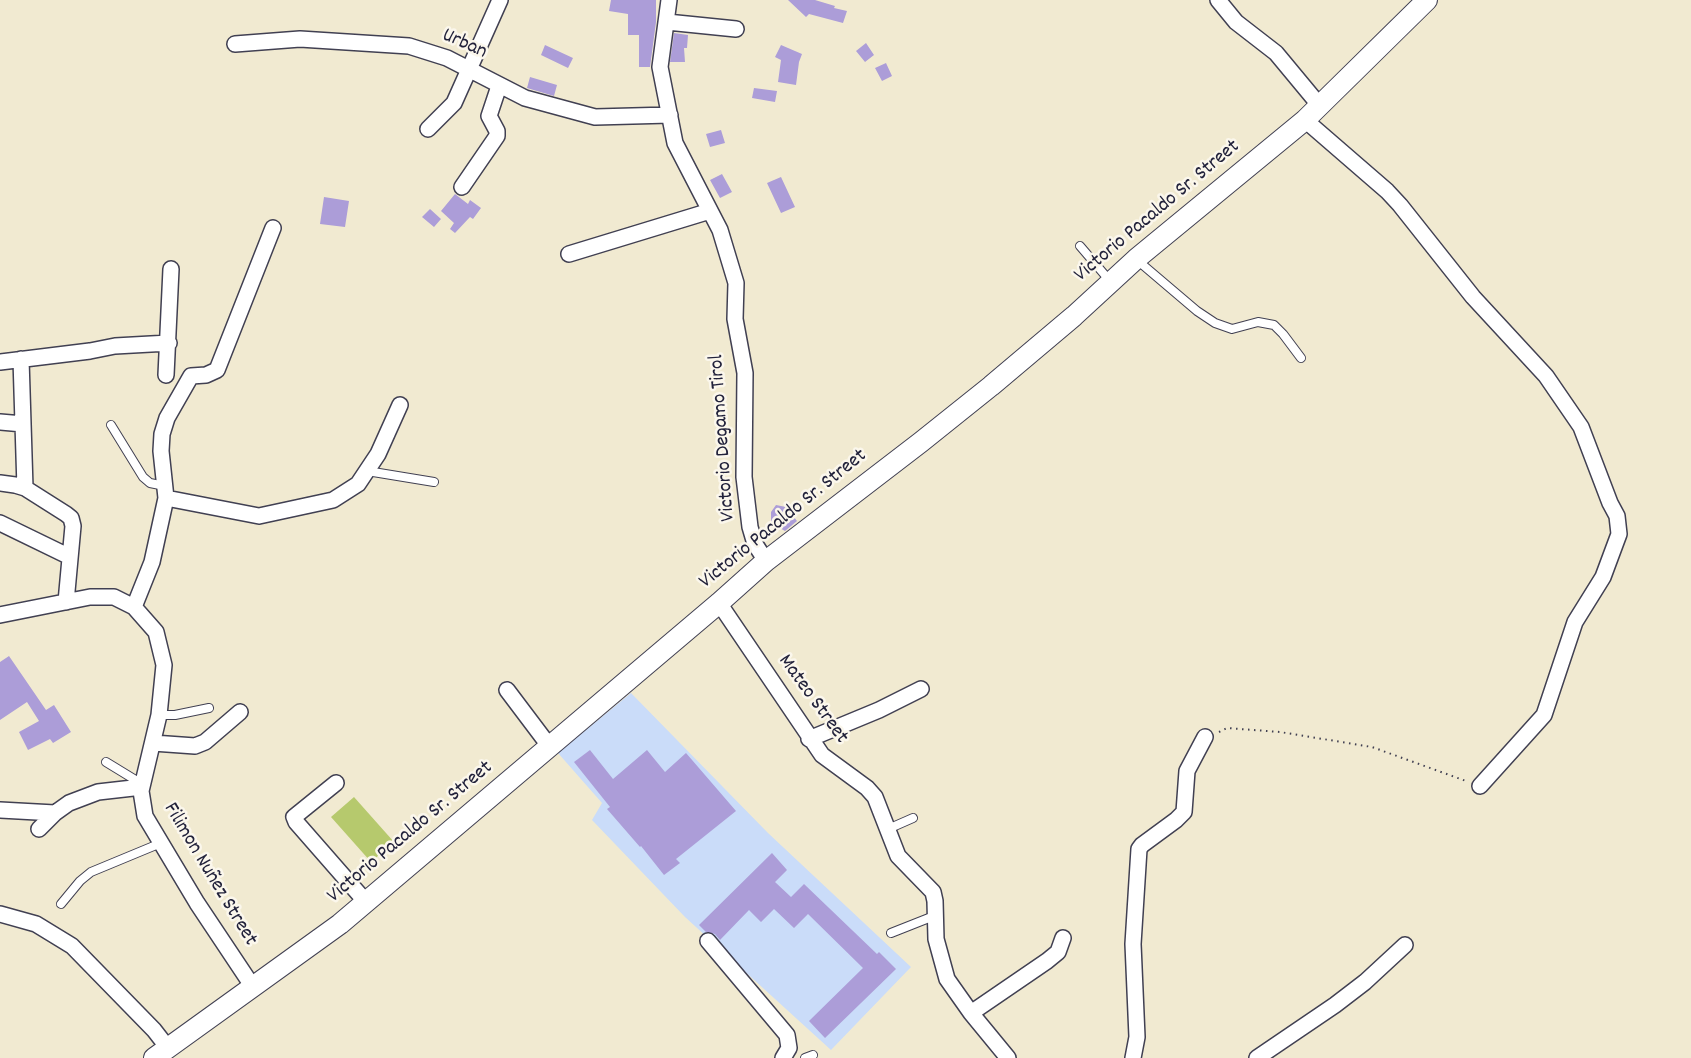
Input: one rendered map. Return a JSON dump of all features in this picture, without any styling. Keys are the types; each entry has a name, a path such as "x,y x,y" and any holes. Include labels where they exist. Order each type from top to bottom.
{"street":[{"path":"428,129 454,103 500,0"},
{"name":"Victorio Degamo Tirol","path":"669,0 660,68 675,143 720,230 736,283 735,319 745,373 745,487 750,527 755,544 766,561"},
{"path":"1218,0 1236,22 1276,53 1320,106"},
{"name":"Victorio Pacaldo Sr. Street","path":"161,1053 340,924 766,561 991,386 1136,259 1305,120 1427,0"},
{"path":"667,22 736,29"},
{"name":"Urban","path":"235,44 300,39 409,46 447,58 525,98 594,117 670,116"},
{"path":"462,187 497,136 497,131 489,116 499,86"},
{"path":"1305,120 1387,191 1473,297 1546,376 1581,427 1617,516 1619,534 1603,577 1575,622 1544,715 1480,786"},
{"path":"569,254 710,211"},
{"path":"134,607 152,562 165,492 161,451 162,434 167,418 191,376 206,375 217,370 273,228"},
{"path":"166,375 171,269"},
{"path":"0,362 115,346 169,343"},
{"path":"21,359 26,488"},
{"path":"165,492 241,513 265,515 333,500 358,484 378,454 400,405"},
{"path":"0,422 23,424"},
{"path":"0,483 26,488 71,518 73,526 66,602"},
{"path":"0,523 70,557"},
{"name":"Filimon Nuñez Street","path":"0,615 90,597 114,597 134,607 156,632 164,665 159,715 141,791 146,816 197,903 253,987"},
{"name":"Mateo Street","path":"719,603 809,739 822,755 867,788 875,797 898,856 933,892 936,939 947,979 1008,1058"},
{"path":"809,739 879,710 921,689"},
{"path":"507,690 550,747"},
{"path":"153,743 195,746 205,742 240,712"},
{"path":"1133,1058 1137,1037 1133,944 1139,849 1184,812 1187,771 1206,737"},
{"path":"336,783 294,817 366,902"},
{"path":"39,829 69,803 98,792 142,786"},
{"path":"0,810 55,813"},
{"path":"0,914 36,924 72,946 154,1030 161,1053"},
{"path":"971,1013 1047,961 1058,952 1064,938"},
{"path":"708,942 787,1035 789,1048 783,1058"},
{"path":"1257,1058 1335,1005 1365,982 1405,945"}],"lane":[{"path":"1080,246 1111,282"},
{"path":"1136,259 1197,311 1215,323 1232,329 1258,322 1274,325 1301,358"},
{"path":"111,425 143,477 165,492"},
{"path":"367,471 434,482"},
{"path":"159,715 175,716 208,708"},
{"path":"106,762 142,786"},
{"path":"888,829 913,818"},
{"path":"61,904 80,881 91,872 161,843"},
{"path":"891,933 934,916"}],"path":[{"path":"1206,737 1227,728 1280,732 1372,747 1480,786"}],"shaded area":[{"path":"631,693 768,833 911,967 831,1050 685,917 592,820 602,803 558,753"}],"green space":[{"path":"354,797 394,842 371,862 331,817"}],"building":[{"path":"611,0 656,0 656,22 650,67 639,67 639,35 628,35 628,14 609,11"},
{"path":"788,0 815,0 847,11 843,23 809,14 806,17"},
{"path":"674,33 688,35 687,48 684,48 685,62 670,62"},
{"path":"866,43 874,55 865,62 856,51"},
{"path":"545,45 573,58 568,68 541,55"},
{"path":"781,45 802,54 796,85 778,82 781,60 775,57"},
{"path":"886,63 892,76 882,81 875,68"},
{"path":"530,77 557,85 554,96 527,88"},
{"path":"754,88 777,91 775,102 752,98"},
{"path":"721,130 725,143 710,147 706,134"},
{"path":"722,174 732,192 720,198 710,180"},
{"path":"781,177 795,207 781,213 767,183"},
{"path":"455,194 468,204 470,200 481,208 473,219 470,217 455,233 450,229 454,223 441,211"},
{"path":"324,197 349,201 345,227 320,224"},
{"path":"430,209 441,219 434,227 422,217"},
{"path":"776,505 786,507 797,521 785,531 771,523 771,512"},
{"path":"9,656 46,710 54,705 71,732 53,743 50,739 28,750 19,732 39,721 27,702 0,720 0,662"},
{"path":"590,750 613,779 647,750 665,772 686,753 736,811 676,859 680,863 664,875 607,809 610,807 574,762"},
{"path":"772,853 787,870 775,882 791,897 804,884 877,954 879,952 896,969 825,1038 809,1021 863,968 808,914 794,928 774,909 761,922 749,910 720,940 715,934 706,932 699,925"}]}
